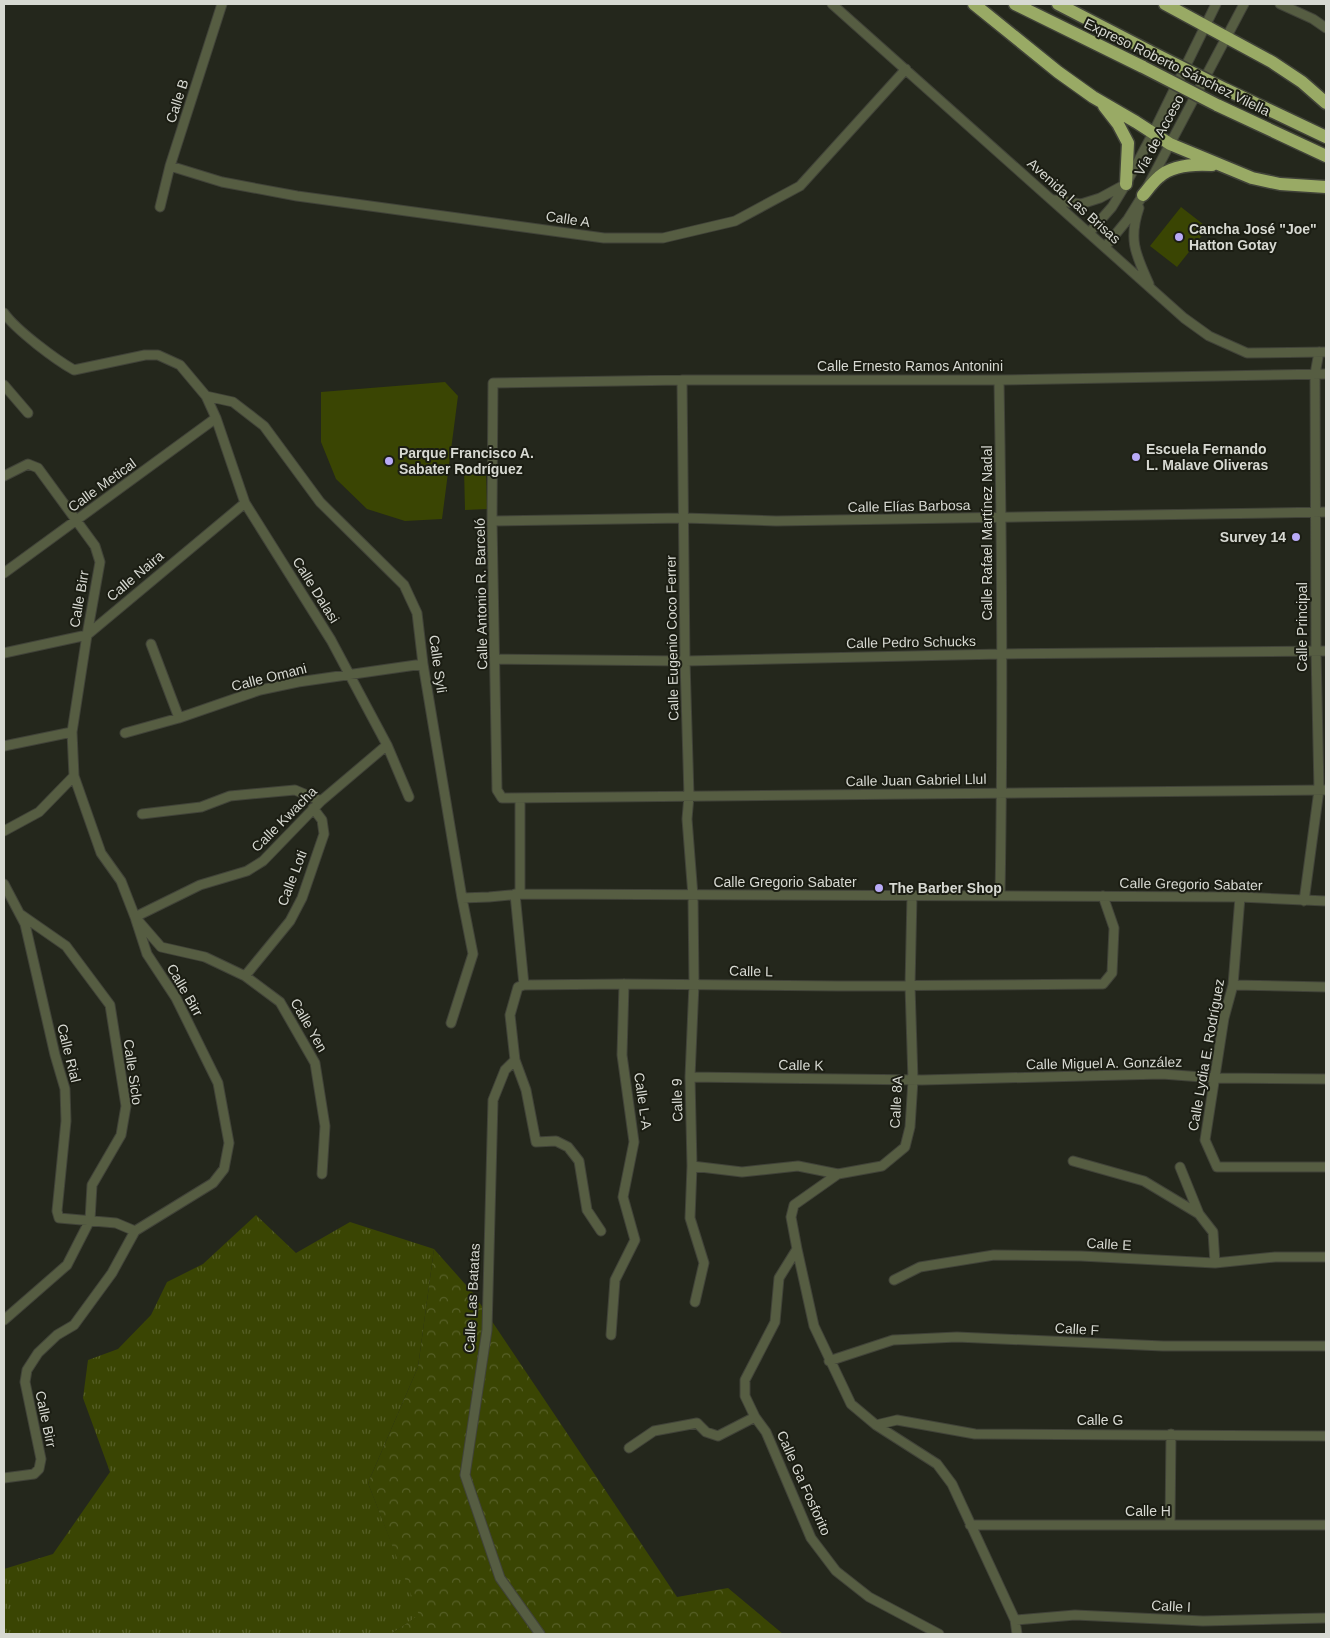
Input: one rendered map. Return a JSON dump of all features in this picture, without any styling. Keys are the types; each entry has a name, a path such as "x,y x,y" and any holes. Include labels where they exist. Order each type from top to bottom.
{"highway":[{"path":"974,4 1058,72 1170,144 1252,178 1280,184 1326,187"},
{"name":"Expreso Roberto Sánchez Vilella","path":"1015,4 1217,105 1326,156"},
{"name":"Expreso Roberto Sánchez Vilella","path":"1058,4 1149,52 1326,137"},
{"path":"1165,4 1272,62 1302,82 1326,102"},
{"path":"1102,102 1118,124 1128,143 1126,184"},
{"path":"1143,195 1160,176 1173,168 1198,164 1220,166"}],"street":[{"name":"Calle B","path":"160,207 170,166 222,4"},
{"name":"Avenida Las Brisas","path":"832,4 1054,200 1184,318 1209,336 1247,353 1323,352"},
{"name":"Vía de Acceso","path":"1089,233 1112,207 1126,184 1216,4"},
{"name":"Vía de Acceso","path":"1105,247 1128,219 1143,195 1244,4"},
{"path":"1280,4 1313,19 1326,28"},
{"name":"Calle A","path":"170,166 222,182 297,196 604,238 663,238 735,220 800,186 906,69"},
{"path":"1054,200 1080,204 1100,198 1126,184"},
{"path":"1143,195 1133,231 1135,253 1151,288"},
{"name":"Calle Dalasi","path":"4,313 23,332 74,370 145,354 158,355 180,365 206,396 216,418 245,503 331,640 387,745 409,797"},
{"name":"Calle Principal","path":"1304,901 1323,790 1316,651 1316,374 1323,352"},
{"name":"Calle Ernesto Ramos Antonini","path":"493,383 682,380 999,380 1326,374"},
{"name":"Calle Eugenio Coco Ferrer","path":"682,380 685,661 689,796 687,819 693,896"},
{"name":"Calle Rafael Martínez Nadal","path":"999,380 1002,518 1000,896"},
{"name":"Calle Antonio R. Barceló","path":"493,383 492,521 497,790 502,798 507,798"},
{"path":"5,389 28,414"},
{"name":"Calle Syli","path":"206,396 233,402 264,426 320,502 404,585 417,613 423,664 473,954 451,1023"},
{"name":"Calle Metical","path":"4,574 216,418"},
{"name":"Calle Birr","path":"4,476 28,464 38,468 94,546 100,562 86,635 72,732 74,776 101,853 121,881 147,954 176,998 218,1083 229,1143 224,1168 213,1182 135,1231 112,1274 74,1325 57,1335 38,1353 27,1370 25,1382 41,1459 39,1469 34,1474 4,1478"},
{"name":"Calle Naira","path":"4,653 86,635 245,503"},
{"name":"Calle Elías Barbosa","path":"492,521 684,518 776,521 1326,512"},
{"path":"151,644 179,718"},
{"name":"Calle Pedro Schucks","path":"496,659 685,661 1001,654 1326,651"},
{"name":"Calle Omani","path":"125,734 179,718 260,690 348,674 423,664"},
{"path":"4,746 72,732"},
{"name":"Calle Kwacha","path":"135,916 200,884 247,871 263,861 313,808 387,745"},
{"path":"4,831 39,812 74,776"},
{"path":"142,814 201,807 230,796 296,790 321,801"},
{"name":"Calle Juan Gabriel Llul","path":"507,798 1323,790"},
{"path":"520,798 517,894 524,985 518,987 510,1015 516,1060 526,1090 536,1142 556,1141 568,1147 579,1161 587,1210 601,1232"},
{"name":"Calle Loti","path":"245,976 290,921 302,898 324,834 322,820 313,808"},
{"name":"Calle Rial","path":"4,884 25,924 55,1055 65,1089 66,1121 57,1211 59,1218 116,1223 135,1231"},
{"name":"Calle Gregorio Sabater","path":"462,898 517,894 693,896 912,895 1240,897 1326,901"},
{"name":"Calle 8A","path":"692,1166 742,1172 798,1166 838,1174 882,1166 906,1147 910,1127 912,1080 910,986 912,895"},
{"name":"Calle 9","path":"693,896 694,984 690,1077 692,1166 690,1218 704,1263 695,1302"},
{"name":"Calle L","path":"524,985 910,986 1103,984 1112,973 1114,928 1103,896"},
{"name":"Calle Lydia E. Rodríguez","path":"1240,897 1233,985 1224,1018 1205,1140 1217,1167 1326,1167"},
{"name":"Calle Siclo","path":"4,1320 67,1265 90,1220 92,1185 122,1135 126,1106 110,1005 66,946 20,914"},
{"name":"Calle Yen","path":"135,916 161,947 205,957 245,976 280,1002 314,1063 325,1126 322,1174"},
{"name":"Calle L-A","path":"611,1335 615,1280 635,1240 623,1197 634,1142 622,1055 624,984"},
{"path":"1233,985 1326,986"},
{"name":"Calle Las Batatas","path":"516,1060 505,1070 493,1100 487,1330 465,1475 500,1578 540,1634"},
{"name":"Calle Miguel A. González","path":"912,1080 1162,1074 1215,1078 1326,1079"},
{"name":"Calle K","path":"690,1077 912,1080"},
{"path":"1073,1161 1144,1181 1199,1214"},
{"path":"1180,1167 1199,1214 1213,1232 1215,1263"},
{"path":"838,1174 794,1205 791,1217 814,1326 851,1404 876,1425 937,1464 952,1484 1015,1620 1017,1634"},
{"name":"Calle Ga Fosforito","path":"797,1249 779,1278 775,1322 745,1380 745,1396 755,1417 766,1432 811,1538 836,1571 869,1597 939,1634"},
{"name":"Calle E","path":"894,1280 920,1267 994,1255 1082,1256 1215,1263 1275,1257 1326,1257"},
{"name":"Calle F","path":"829,1361 893,1340 957,1337 1163,1346 1326,1346"},
{"path":"629,1448 654,1431 697,1423 706,1432 718,1436 755,1417"},
{"name":"Calle G","path":"876,1425 897,1420 975,1434 1326,1436"},
{"path":"1170,1524 1171,1434"},
{"name":"Calle H","path":"970,1525 1326,1525"},
{"name":"Calle I","path":"1015,1620 1075,1615 1203,1621 1326,1618"}],"green space":[{"name":"Cancha José \"Joe\" Hatton Gotay","path":"1181,207 1208,228 1177,267 1150,246"},
{"name":"Parque Francisco A. Sabater Rodríguez","path":"445,382 458,396 442,519 405,521 367,509 336,479 321,442 321,392"},
{"path":"464,469 486,469 487,509 465,510"},
{"path":"256,1215 296,1253 350,1222 434,1249 418,1367 368,1483 420,1615 391,1634 4,1634 4,1569 53,1554 110,1472 83,1398 88,1360 118,1349 151,1315 167,1282 203,1264"},
{"path":"434,1249 473,1293 677,1597 728,1588 783,1634 391,1634 419,1615 368,1483 418,1367"}],"place":[{"name":"Cancha José \"Joe\" Hatton Gotay","path":"1179,237"},
{"name":"Escuela Fernando L. Malave Oliveras","path":"1136,457"},
{"name":"Parque Francisco A. Sabater Rodríguez","path":"389,461"},
{"name":"Survey 14","path":"1296,537"},
{"name":"The Barber Shop","path":"879,888"}]}
